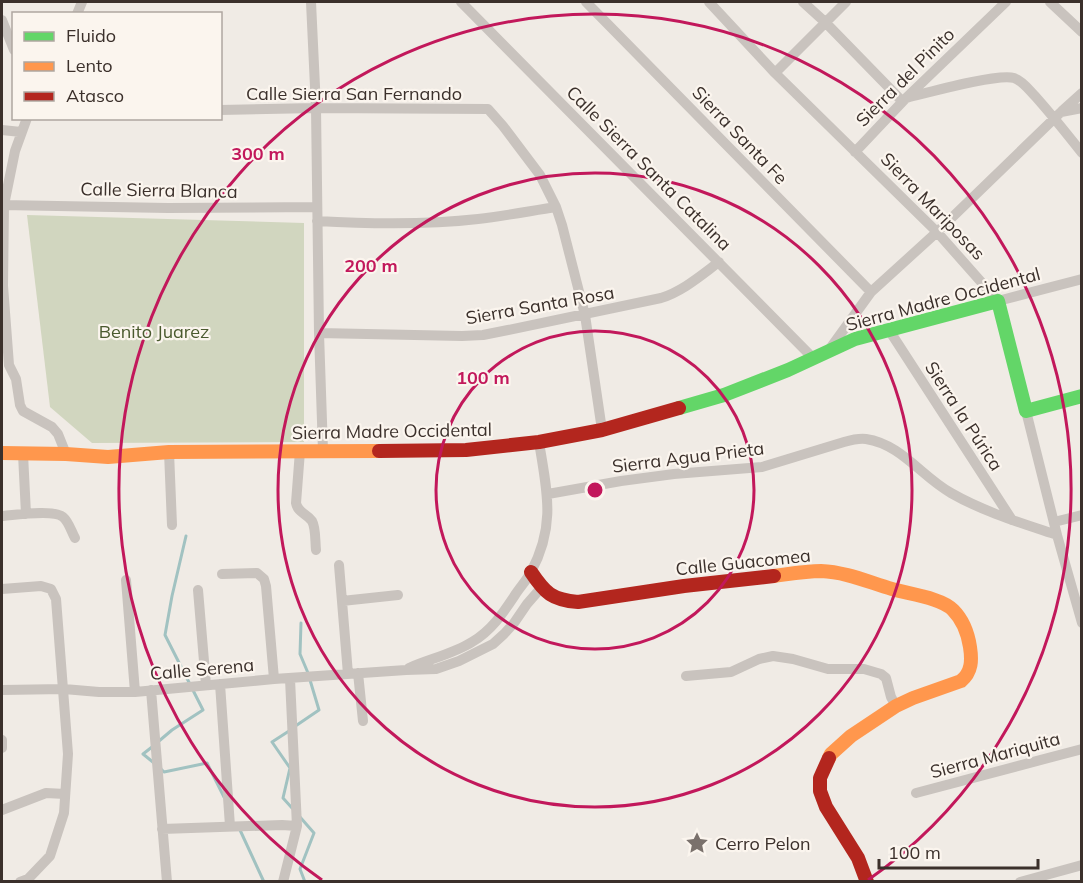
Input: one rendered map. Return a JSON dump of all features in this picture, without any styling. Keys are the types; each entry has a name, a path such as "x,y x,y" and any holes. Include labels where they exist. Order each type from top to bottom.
{"street":[{"path":"311,2 316,108 323,451"},
{"name":"Calle Sierra Santa Catalina","path":"461,2 813,358"},
{"name":"Sierra Santa Fe","path":"586,2 871,292"},
{"name":"Sierra Mariposas","path":"710,2 775,73 937,232 998,301 1057,535 1082,623"},
{"path":"803,2 904,99 988,80 1013,78 1058,115 1082,153"},
{"path":"775,73 846,2"},
{"name":"Sierra del Pinito","path":"855,152 904,99 1006,2"},
{"path":"1050,2 1082,32"},
{"path":"2,20 8,44"},
{"path":"828,351 871,292 1082,93"},
{"path":"1058,115 1082,108"},
{"name":"Calle Sierra San Fernando","path":"222,110 488,109 527,156 540,175 556,207"},
{"path":"26,120 15,151 3,205 2,286 5,365 16,379 23,411 52,427 58,434 66,454"},
{"path":"2,130 21,132"},
{"name":"Calle Sierra Blanca","path":"3,205 168,208 317,207"},
{"path":"317,221 440,222 478,219 556,207 585,315 602,430"},
{"name":"Sierra Santa Rosa","path":"319,333 462,336 492,333 661,298 672,294 719,262"},
{"name":"Sierra Madre Occidental","path":"2,453 66,454 108,458 169,452 466,450 538,442 602,430 724,395 768,379 855,339 1082,279"},
{"name":"Sierra la Púrica","path":"889,330 1012,520"},
{"path":"1026,411 1082,396"},
{"name":"Sierra Agua Prieta","path":"548,494 674,474 762,467 844,442 867,439 898,453 949,493 984,510 1057,535"},
{"name":"Calle Serena","path":"406,670 471,643 484,634 495,624 531,572 548,525 548,494 538,442"},
{"path":"300,451 296,503 298,510 312,521 316,550"},
{"path":"169,452 172,525"},
{"path":"23,454 27,514"},
{"path":"1054,522 1082,514"},
{"path":"2,516 60,515 75,538"},
{"path":"339,564 353,674 363,721"},
{"name":"Calle Guacomea","path":"541,588 554,598 578,602 684,586 819,571 845,574 930,598 952,608 968,635 972,661 966,676 961,681 896,706 851,736 831,754 820,778 820,791 826,807 858,858 867,882"},
{"path":"531,572 541,588"},
{"path":"222,574 257,573 264,579 274,680"},
{"path":"126,579 135,692"},
{"path":"2,588 41,586 51,589 57,599 68,754 64,813 50,856 28,879 20,882"},
{"name":"Calle Serena","path":"2,690 64,689 135,692 436,669 459,661 493,644 514,623 541,588"},
{"path":"198,590 206,685"},
{"path":"342,601 398,595"},
{"path":"686,676 731,672 759,659 773,656 793,658 828,669 864,669 881,674 888,684 896,706"},
{"path":"283,882 297,826 290,679"},
{"path":"220,684 230,826"},
{"path":"151,690 167,882"},
{"path":"2,740 2,748"},
{"name":"Sierra Mariquita","path":"916,793 1082,749"},
{"path":"2,810 46,793 65,794"},
{"path":"162,829 297,826"},
{"path":"1020,882 1082,866"}],"green space":[{"name":"Benito Juarez","path":"27,215 304,223 304,442 92,443 50,407"}],"waterway":[{"path":"159,741 203,710 165,635 186,536"},
{"path":"301,623 300,654 308,673"},
{"path":"294,727 319,710 310,680"},
{"path":"289,731 272,742 290,768 283,798 292,808"},
{"path":"152,747 143,754 154,763"},
{"path":"161,769 164,772 207,763 224,797"},
{"path":"300,817 314,833 300,869 305,882"},
{"path":"240,830 264,882"}],"traffic: fast":[{"path":"679,408 724,395 788,370 855,339 998,301 1026,411 1082,396"}],"traffic: slow":[{"path":"2,453 108,457 169,452 379,451"},
{"path":"774,576 830,572 933,599 948,606 957,614 968,637 971,661 967,674 961,681 896,706 851,736 829,758"}],"traffic: jam":[{"path":"379,451 466,450 539,442 602,430 679,408"},
{"path":"531,572 550,594 578,602 684,586 774,576"},
{"path":"829,758 820,778 820,791 826,807 858,858 867,882"}],"place":[{"name":"Cerro Pelon","path":"697,843"}]}
